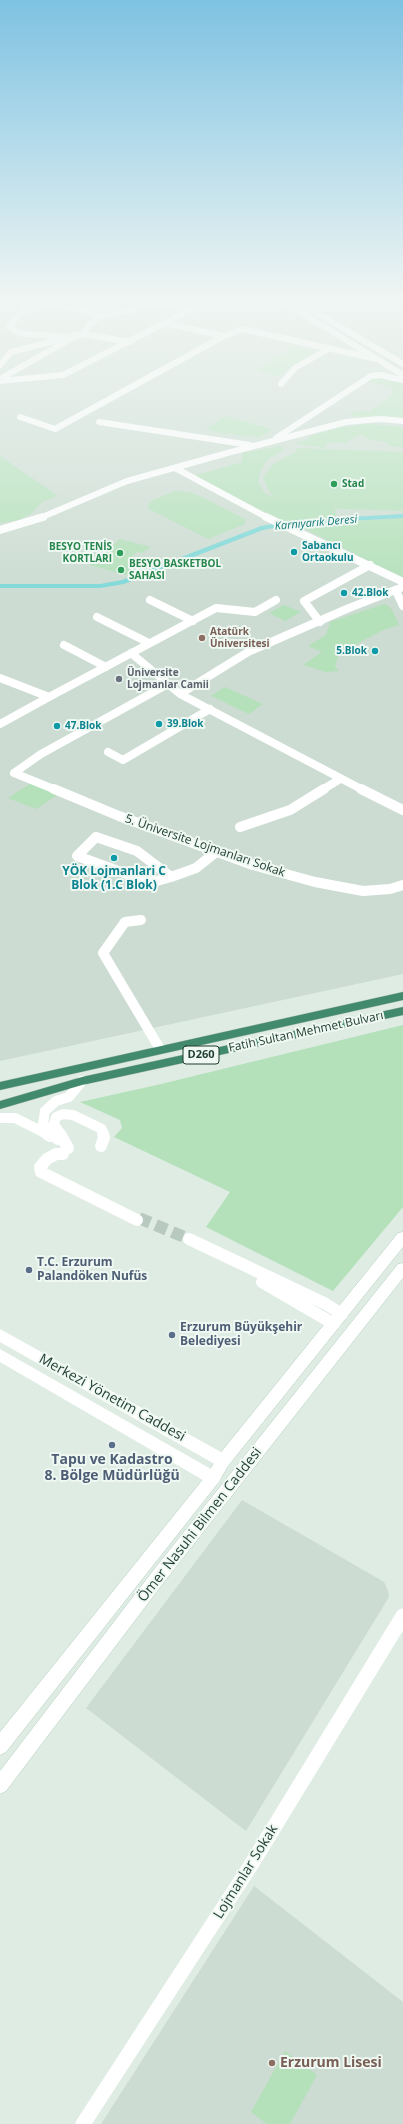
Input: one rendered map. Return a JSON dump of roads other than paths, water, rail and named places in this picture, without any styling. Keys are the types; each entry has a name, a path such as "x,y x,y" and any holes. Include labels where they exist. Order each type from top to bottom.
{"highway":[{"name":"Fatih Sultan Mehmet Bulvarı","path":"0,1086 403,996"},
{"name":"Fatih Sultan Mehmet Bulvarı","path":"0,1105 82,1081 403,1010"}],"main road":[{"name":"Ömer Nasuhi Bilmen Caddesi","path":"0,1746 213,1478 223,1461 403,1237"},
{"name":"Ömer Nasuhi Bilmen Caddesi","path":"0,1784 158,1578 403,1268"},
{"name":"Merkezi Yönetim Caddesi","path":"0,1335 242,1473"},
{"name":"Merkezi Yönetim Caddesi","path":"0,1355 230,1488"}],"street":[{"path":"20,417 54,429 107,401"},
{"path":"270,443 333,401"},
{"path":"0,530 37,519 127,481 256,446 363,420 403,421"},
{"path":"99,422 256,446"},
{"path":"175,468 281,525 370,565 403,582"},
{"path":"320,622 304,601 370,565"},
{"path":"180,694 248,652 320,622 349,608 400,589 403,606"},
{"path":"150,600 193,621"},
{"path":"1,723 216,608 255,612 276,600"},
{"path":"97,617 149,644"},
{"path":"64,645 106,667"},
{"path":"131,653 180,694 340,779 401,808"},
{"path":"0,678 49,697"},
{"name":"5. Üniversite Lojmanları Sokak","path":"168,684 41,754 14,773 119,816 253,865 315,882 363,891 390,889 403,885"},
{"path":"108,752 123,760 210,709"},
{"path":"240,827 290,810 340,779"},
{"path":"171,877 137,851 96,837 77,856 146,881 157,881 171,877 196,868 216,852"},
{"path":"141,920 125,922 103,954 160,1050"},
{"path":"64,1154 44,1124 45,1111 56,1102 69,1097 82,1081"},
{"path":"64,1154 54,1124 56,1117 63,1114 72,1115 102,1129 104,1138 101,1146"},
{"path":"0,1118 14,1118 37,1128 64,1154"},
{"path":"64,1154 49,1162 46,1170 138,1219"},
{"path":"187,1240 292,1298 338,1319"},
{"name":"Lojmanlar Sokak","path":"83,2124 251,1865 403,1616"}],"waterway":[{"name":"Karnıyarık Deresi","path":"0,586 100,586 124,582 261,528 296,522 403,516"}],"tunnel":[{"path":"139,1218 189,1239"}],"place":[{"name":"Stad","path":"334,484"},
{"name":"Sabancı Ortaokulu","path":"294,552"},
{"name":"BESYO TENİS KORTLARI","path":"120,553"},
{"name":"BESYO BASKETBOL SAHASI","path":"121,570"},
{"name":"42.Blok","path":"344,593"},
{"name":"Atatürk Üniversitesi","path":"202,638"},
{"name":"5.Blok","path":"375,651"},
{"name":"Üniversite Lojmanlar Camii","path":"119,679"},
{"name":"39.Blok","path":"159,724"},
{"name":"47.Blok","path":"57,726"},
{"name":"YÖK Lojmanlari C Blok (1.C Blok)","path":"114,858"},
{"name":"T.C. Erzurum Palandöken Nufüs","path":"29,1270"},
{"name":"Erzurum Büyükşehir Belediyesi","path":"172,1335"},
{"name":"Tapu ve Kadastro 8. Bölge Müdürlüğü","path":"112,1445"},
{"name":"Erzurum Lisesi","path":"272,2063"}]}
